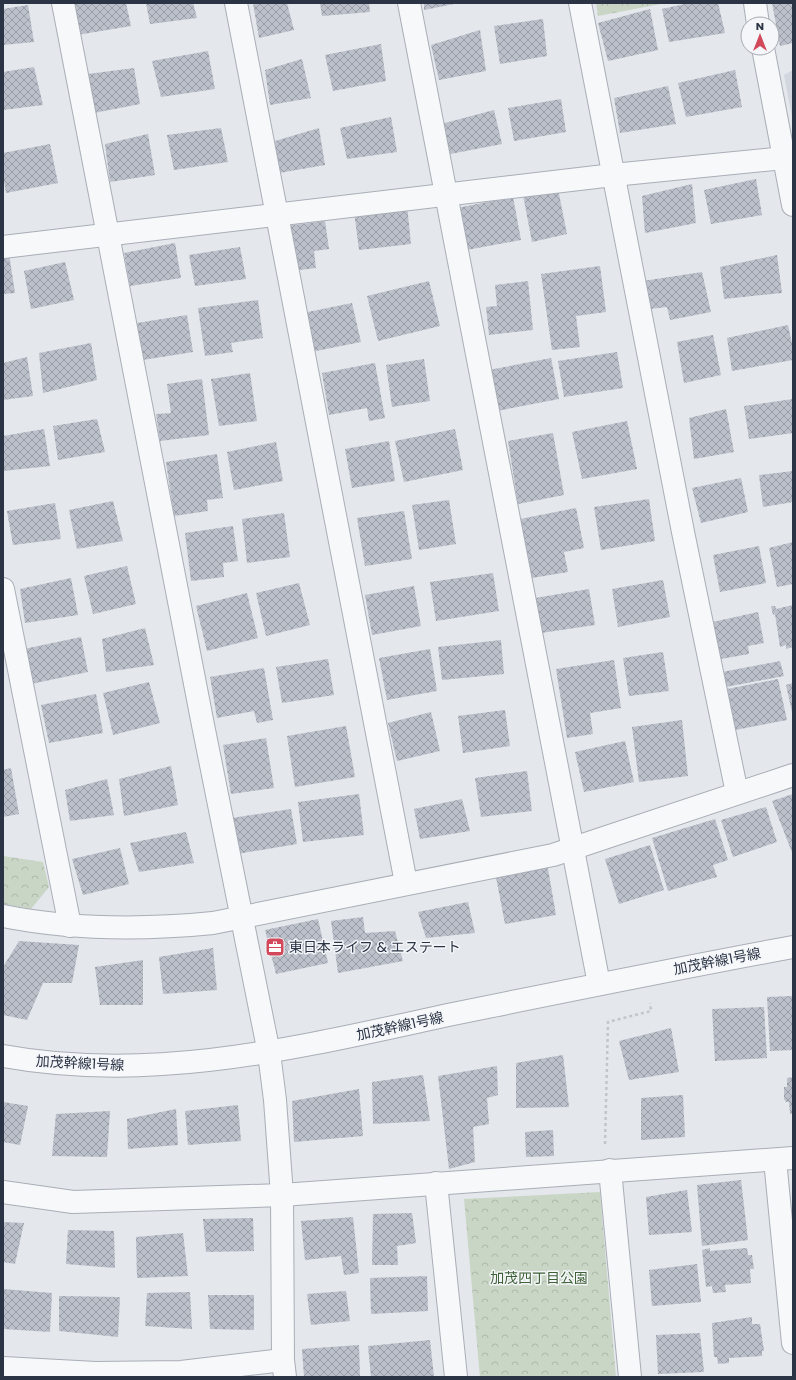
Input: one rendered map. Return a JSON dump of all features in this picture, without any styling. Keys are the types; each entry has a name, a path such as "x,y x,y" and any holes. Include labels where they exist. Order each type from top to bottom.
{"street":[{"path":"3,1368 96,1373 181,1372 284,1368 282,1195 275,1100 269,1053 63,3"},
{"path":"236,3 406,883"},
{"path":"409,3 445,196 574,848 599,984"},
{"path":"580,3 683,532 737,793"},
{"path":"755,3 757,16"},
{"path":"765,56 793,205"},
{"path":"3,247 107,233 445,196 613,175 784,158"},
{"path":"3,589 7,629 70,926"},
{"path":"3,916 70,926 104,929 174,927 213,924 406,883 553,855 793,775"},
{"name":"加茂幹線1号線","path":"3,1056 68,1065 122,1067 174,1065 269,1053 643,975 793,947"},
{"path":"3,1192 73,1202 282,1195 436,1182 784,1159 793,1343"},
{"path":"610,1170 630,1377"},
{"path":"436,1182 456,1377"}],"path":[{"path":"610,1170 604,1155 608,1022 651,1011 643,975"}],"shaded area":[{"path":"793,70 793,122 784,75"}],"green space":[{"path":"596,3 666,3 598,16"},
{"path":"3,856 43,862 49,887 31,909 3,904"},
{"name":"加茂四丁目公園","path":"600,1192 616,1377 480,1377 464,1199"}],"building":[{"path":"73,3 126,3 131,26 77,35"},
{"path":"146,3 193,3 197,18 150,24"},
{"path":"253,3 287,3 294,30 259,38"},
{"path":"320,3 369,3 370,12 322,16"},
{"path":"424,3 454,3 454,4 424,10"},
{"path":"689,3 718,3 725,33 669,42 662,9"},
{"path":"772,3 793,3 793,43 780,46 780,16 774,16"},
{"path":"28,5 34,42 3,45 3,9"},
{"path":"650,9 658,50 608,61 598,23"},
{"path":"543,19 547,56 500,64 494,26"},
{"path":"480,30 486,71 439,80 431,45"},
{"path":"381,44 386,81 333,91 325,55"},
{"path":"208,51 215,89 161,97 152,61"},
{"path":"302,59 311,98 270,105 265,70"},
{"path":"34,67 43,105 3,110 3,72"},
{"path":"134,68 140,104 94,113 88,74"},
{"path":"735,70 742,107 686,117 678,83"},
{"path":"668,86 676,124 620,133 614,98"},
{"path":"561,99 566,132 514,141 508,108"},
{"path":"494,110 502,144 445,155 441,124"},
{"path":"391,117 397,152 347,159 340,128"},
{"path":"221,128 228,162 174,170 167,135"},
{"path":"319,128 325,165 279,173 275,141"},
{"path":"148,134 155,175 110,182 105,144"},
{"path":"50,144 58,183 6,193 3,175 3,153"},
{"path":"756,179 762,215 711,224 704,190"},
{"path":"692,184 696,223 645,233 642,196"},
{"path":"558,189 567,234 532,242 523,195"},
{"path":"513,197 521,240 461,251 452,209"},
{"path":"407,205 411,244 359,250 354,211"},
{"path":"325,221 329,249 314,251 316,268 284,272 278,227"},
{"path":"175,243 181,278 130,286 124,253"},
{"path":"240,247 246,279 195,286 189,255"},
{"path":"9,254 15,293 3,294 3,255"},
{"path":"777,255 782,293 724,299 720,267"},
{"path":"65,262 74,300 31,309 24,271"},
{"path":"600,266 606,312 576,316 580,347 552,350 541,274"},
{"path":"702,272 711,312 670,320 667,307 650,309 643,281"},
{"path":"429,281 440,326 378,341 367,296"},
{"path":"528,281 533,330 489,335 486,307 497,306 495,285"},
{"path":"258,300 263,338 231,343 233,352 205,356 198,308"},
{"path":"352,303 361,342 311,352 303,313"},
{"path":"187,315 193,352 143,360 137,323"},
{"path":"788,325 793,348 793,360 732,371 727,338"},
{"path":"713,335 721,375 684,383 677,342"},
{"path":"91,343 97,380 43,393 39,353"},
{"path":"617,352 623,388 564,397 558,361"},
{"path":"27,357 33,396 3,400 3,363"},
{"path":"551,358 559,399 497,411 489,370"},
{"path":"424,359 430,401 392,407 386,365"},
{"path":"375,363 385,418 369,421 367,408 329,415 322,373"},
{"path":"250,373 257,421 219,426 211,379"},
{"path":"202,379 209,435 160,441 156,414 171,413 167,384"},
{"path":"793,399 793,433 749,439 744,406"},
{"path":"726,409 734,452 694,459 689,418"},
{"path":"97,419 105,452 58,460 53,426"},
{"path":"627,421 637,469 582,479 572,432"},
{"path":"44,429 50,466 3,471 3,436"},
{"path":"455,429 463,470 404,482 395,441"},
{"path":"553,433 564,495 518,504 508,441"},
{"path":"389,441 395,481 352,488 345,449"},
{"path":"276,442 283,481 234,490 227,452"},
{"path":"217,454 223,498 207,500 208,511 174,516 166,462"},
{"path":"793,471 793,502 763,507 759,475"},
{"path":"741,478 748,512 701,523 692,488"},
{"path":"649,499 655,541 601,550 594,507"},
{"path":"449,500 456,544 419,550 412,505"},
{"path":"113,501 123,541 77,549 69,510"},
{"path":"55,503 61,539 13,545 7,511"},
{"path":"576,508 584,548 564,552 568,572 526,579 515,520"},
{"path":"404,511 412,559 365,566 357,518"},
{"path":"284,513 290,557 247,563 242,519"},
{"path":"233,526 238,561 223,563 224,577 191,581 185,533"},
{"path":"793,542 793,584 777,587 769,548"},
{"path":"759,546 766,583 720,592 713,555"},
{"path":"127,566 136,604 93,614 84,576"},
{"path":"493,573 499,611 436,621 430,582"},
{"path":"71,578 78,615 25,623 20,589"},
{"path":"663,580 670,617 618,627 612,589"},
{"path":"299,583 310,625 266,636 256,593"},
{"path":"414,586 421,626 372,635 365,595"},
{"path":"589,589 595,625 541,633 535,598"},
{"path":"247,593 258,638 207,651 196,606"},
{"path":"793,605 793,647 786,649 786,645 780,647 775,614 773,615 771,606 775,606 776,609"},
{"path":"758,612 764,643 748,646 749,654 715,660 708,623"},
{"path":"145,628 154,665 106,672 102,639"},
{"path":"81,637 88,672 31,684 24,649"},
{"path":"501,640 504,674 442,680 438,647"},
{"path":"430,649 437,691 387,700 379,658"},
{"path":"663,652 669,691 629,696 623,658"},
{"path":"328,659 334,695 282,703 276,667"},
{"path":"614,660 621,708 590,713 593,734 567,738 556,669"},
{"path":"780,661 784,676 715,689 712,674"},
{"path":"264,668 273,720 257,723 254,711 217,718 210,677"},
{"path":"778,679 787,720 735,730 727,689"},
{"path":"149,682 160,723 113,735 103,693"},
{"path":"793,683 793,712 792,712 786,685"},
{"path":"96,694 103,733 49,743 41,705"},
{"path":"505,710 510,746 463,753 458,716"},
{"path":"431,712 440,751 397,761 388,723"},
{"path":"682,720 688,776 639,782 632,727"},
{"path":"346,726 355,777 295,787 287,736"},
{"path":"266,738 274,788 231,794 223,745"},
{"path":"625,741 634,782 584,792 575,752"},
{"path":"171,766 178,805 124,816 119,779"},
{"path":"11,768 19,814 3,817 3,770"},
{"path":"527,771 532,811 481,817 475,778"},
{"path":"107,779 114,815 70,821 65,790"},
{"path":"359,794 364,835 303,842 298,802"},
{"path":"793,794 793,855 772,801"},
{"path":"462,799 470,831 420,839 414,809"},
{"path":"766,807 777,842 733,857 721,820"},
{"path":"291,809 297,844 237,854 232,818"},
{"path":"715,819 728,860 713,865 717,877 668,891 652,838"},
{"path":"186,832 194,863 139,872 130,843"},
{"path":"650,845 664,890 619,904 605,859"},
{"path":"120,848 129,884 83,895 72,859"},
{"path":"547,863 556,915 505,924 495,872"},
{"path":"468,902 475,933 426,938 418,912"},
{"path":"363,917 365,933 395,931 403,961 338,973 331,921"},
{"path":"318,919 328,963 276,974 265,930"},
{"path":"19,941 79,945 72,983 43,983 27,1020 3,1015 3,967"},
{"path":"213,948 217,990 163,994 159,957"},
{"path":"143,960 143,1005 100,1005 95,967"},
{"path":"793,996 793,1050 770,1051 767,997"},
{"path":"764,1007 767,1058 715,1061 712,1009"},
{"path":"671,1028 679,1072 629,1080 619,1041"},
{"path":"563,1055 569,1107 516,1108 516,1063"},
{"path":"497,1066 498,1095 487,1098 489,1124 473,1127 475,1162 449,1169 438,1076"},
{"path":"423,1075 430,1121 373,1124 372,1082"},
{"path":"793,1077 793,1113 790,1114 789,1102 786,1102 784,1099 784,1087 787,1087 787,1078"},
{"path":"359,1089 363,1136 294,1142 292,1101"},
{"path":"683,1095 685,1137 641,1140 641,1098"},
{"path":"3,1102 28,1106 20,1145 3,1142"},
{"path":"238,1105 241,1141 188,1145 185,1111"},
{"path":"176,1109 178,1145 128,1149 127,1119"},
{"path":"110,1111 107,1157 52,1156 56,1114"},
{"path":"553,1130 554,1156 526,1157 525,1132"},
{"path":"741,1180 748,1240 702,1246 697,1185"},
{"path":"687,1190 692,1232 649,1235 646,1197"},
{"path":"412,1213 416,1243 397,1246 398,1265 372,1265 373,1214"},
{"path":"353,1217 359,1273 344,1275 341,1256 305,1260 301,1221"},
{"path":"253,1218 254,1251 206,1252 203,1219"},
{"path":"3,1222 24,1223 15,1264 3,1262"},
{"path":"68,1230 114,1231 115,1268 66,1264"},
{"path":"183,1233 188,1276 137,1278 136,1237"},
{"path":"710,1248 710,1251 747,1248 748,1255 752,1255 754,1269 750,1269 751,1283 725,1285 726,1292 713,1293 712,1286 706,1287 702,1250"},
{"path":"697,1264 701,1302 652,1306 649,1270"},
{"path":"427,1276 428,1311 371,1314 370,1278"},
{"path":"3,1289 52,1293 50,1332 3,1329"},
{"path":"346,1291 350,1321 311,1325 307,1294"},
{"path":"190,1292 192,1329 145,1326 147,1293"},
{"path":"208,1295 254,1295 254,1330 210,1329"},
{"path":"59,1296 120,1297 118,1337 59,1331"},
{"path":"752,1317 752,1324 760,1324 764,1351 762,1351 762,1356 729,1358 729,1363 718,1364 717,1357 714,1357 712,1323"},
{"path":"700,1333 704,1372 658,1374 656,1335"},
{"path":"430,1340 434,1377 371,1377 368,1346"},
{"path":"359,1345 360,1377 304,1377 302,1349"}],"place":[{"name":"東日本ライフ & エステート","path":"275,947"}]}
